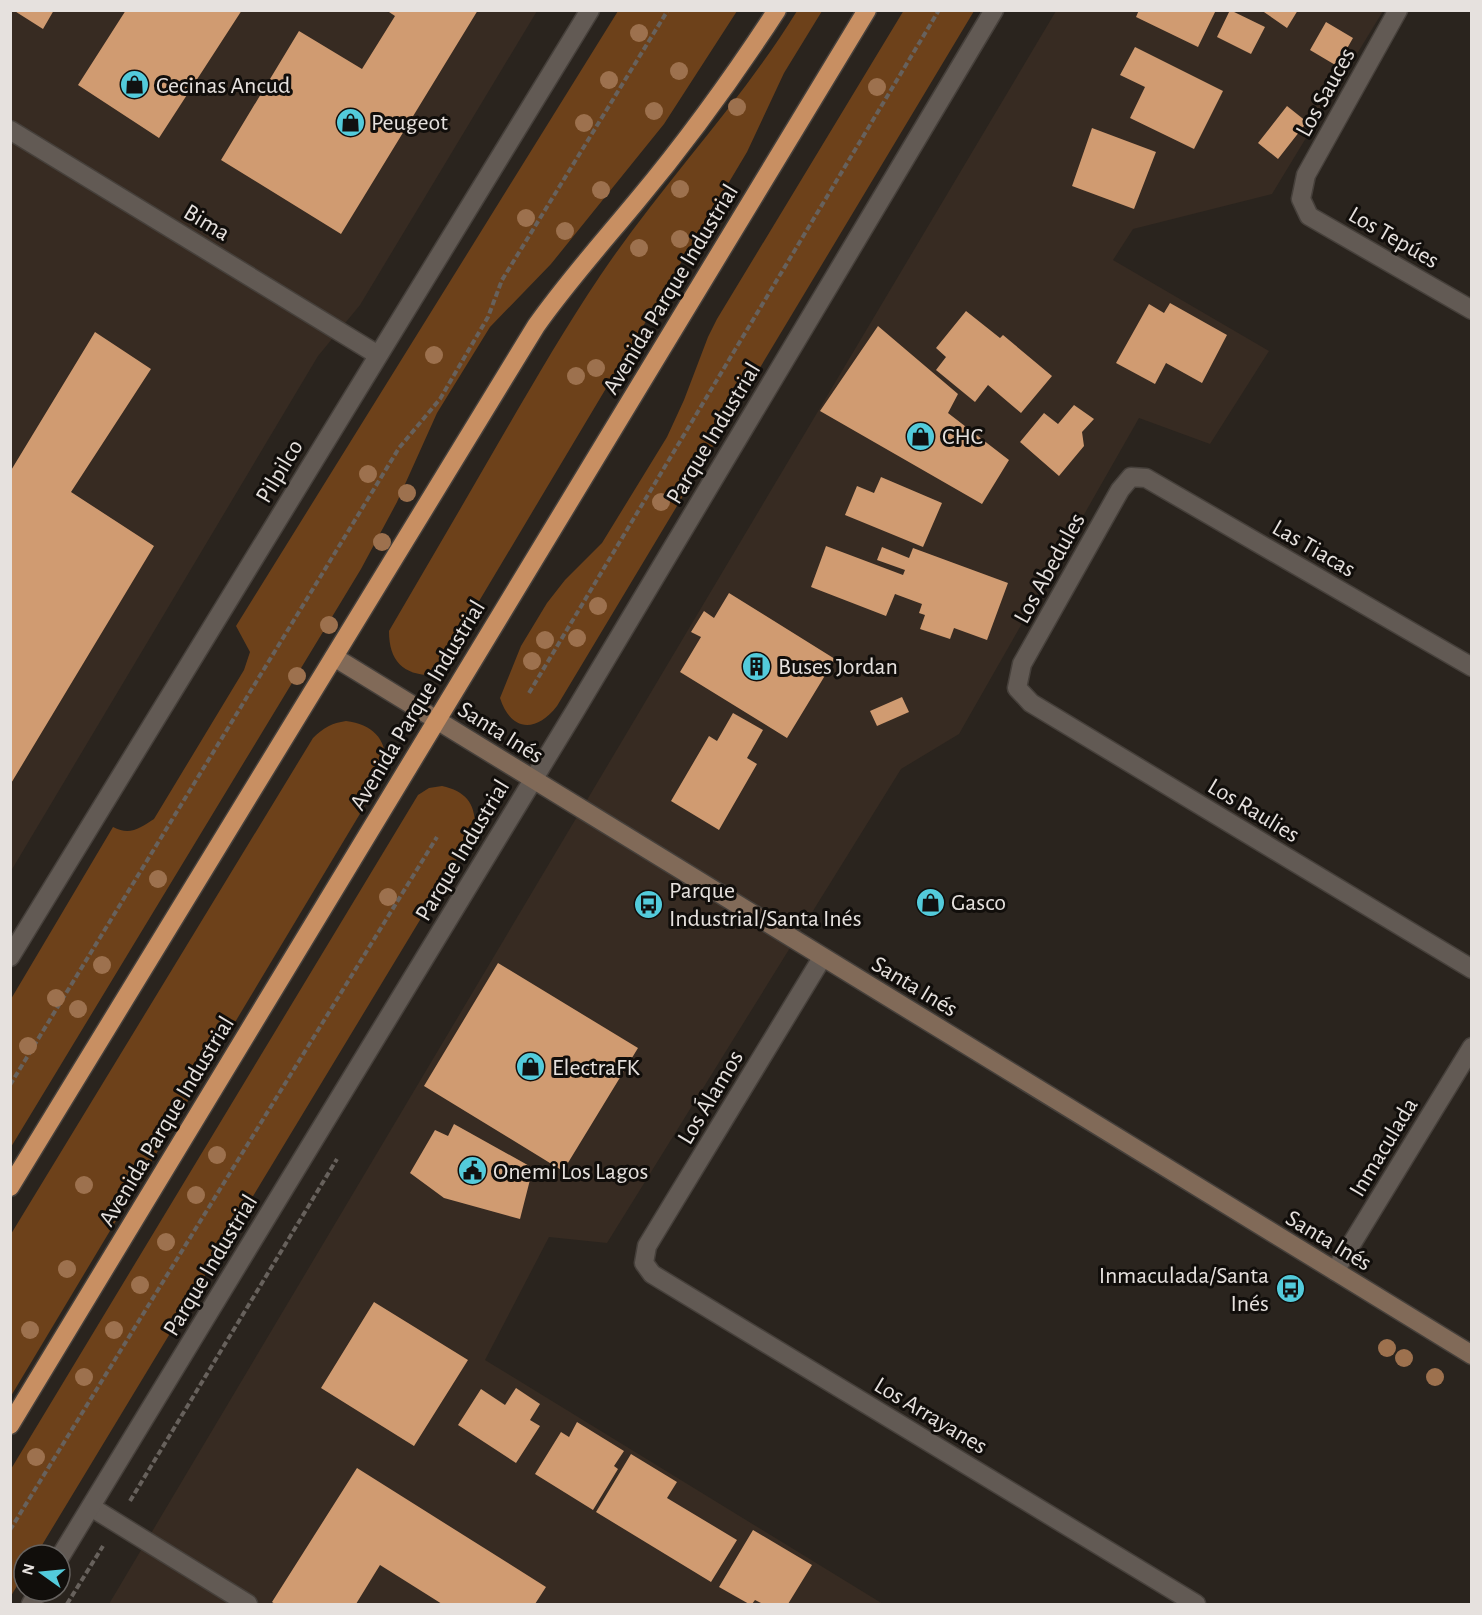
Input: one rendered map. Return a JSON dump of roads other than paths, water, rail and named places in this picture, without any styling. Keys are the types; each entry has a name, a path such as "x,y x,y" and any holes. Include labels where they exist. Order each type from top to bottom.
{"highway":[{"path":"10,1187 536,326 558,295 638,201 747,56 777,10"},
{"name":"Avenida Parque Industrial","path":"10,1425 867,10"}],"main road":[{"name":"Santa Inés","path":"334,657 1472,1355"}],"street":[{"name":"Pilpilco","path":"10,957 590,10"},
{"name":"Parque Industrial","path":"69,1543 533,780 994,10"},
{"name":"Los Sauces","path":"1301,199 1306,175 1398,10"},
{"name":"Bima","path":"10,130 378,355"},
{"name":"Los Tepúes","path":"1301,199 1309,216 1472,310"},
{"name":"Las Tiacas","path":"1131,477 1146,478 1472,667"},
{"name":"Los Abedules","path":"1017,688 1022,664 1120,490 1131,477"},
{"name":"Los Raulies","path":"1017,688 1031,703 1472,969"},
{"name":"Los Álamos","path":"644,1263 647,1246 822,958"},
{"name":"Inmaculada","path":"1335,1271 1472,1047"},
{"name":"Los Arrayanes","path":"644,1263 652,1274 1197,1605"},
{"path":"91,1507 248,1605"}],"place":[{"name":"Cecinas Ancud","path":"135,85"},
{"name":"Peugeot","path":"350,122"},
{"name":"CHC","path":"921,436"},
{"name":"Buses Jordan","path":"757,666"},
{"name":"Gasco","path":"930,902"},
{"name":"Parque Industrial/Santa Inés","path":"648,904"},
{"name":"ElectraFK","path":"531,1067"},
{"name":"Onemi Los Lagos","path":"472,1171"},
{"name":"Inmaculada/Santa Inés","path":"1290,1289"}]}
